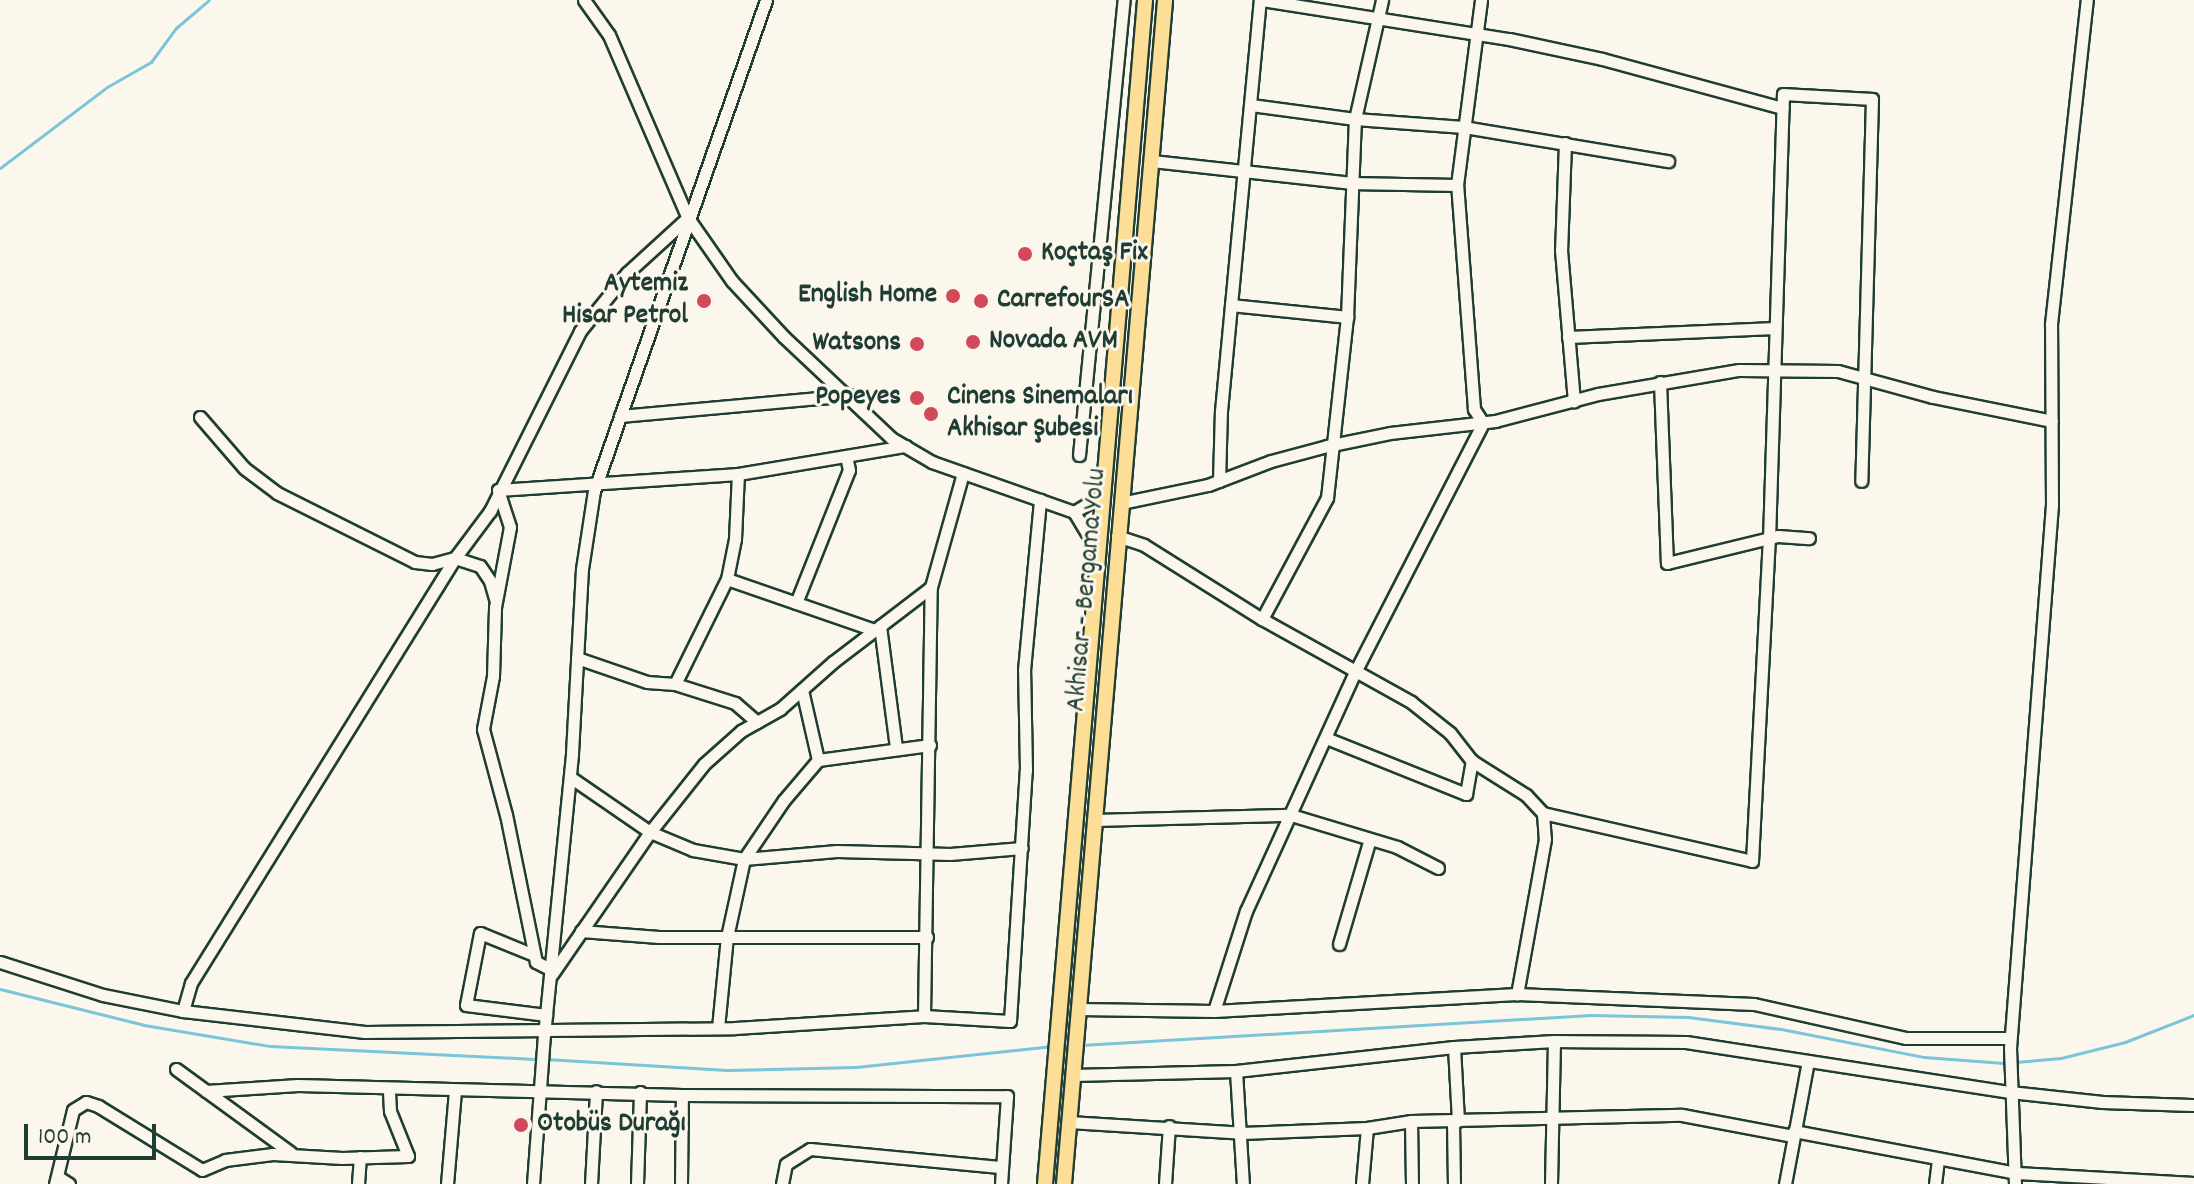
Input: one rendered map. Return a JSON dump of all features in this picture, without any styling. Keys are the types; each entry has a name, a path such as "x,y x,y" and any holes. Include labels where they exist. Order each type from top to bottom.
{"main road":[{"name":"Akhisar - Bergama Yolu","path":"1045,1184 1145,0"},
{"name":"Akhisar - Bergama Yolu","path":"1064,1184 1165,0"}],"street":[{"path":"584,0 609,35 688,218 732,281 784,337 849,395 891,438 932,462 1074,512 1097,550"},
{"path":"533,1184 544,1031 570,777 582,569 598,481 766,0"},
{"path":"1079,455 1124,0"},
{"path":"1219,481 1221,411 1261,0 1476,34 1602,59 1782,108"},
{"path":"1262,619 1327,498 1347,317 1350,183 1355,119 1382,0"},
{"path":"1481,0 1457,185 1474,409 1483,423"},
{"path":"2016,1178 2010,1038 2052,505 2051,324 2087,0"},
{"path":"1117,536 1144,545 1262,619 1411,702 1450,733 1472,761 1526,795 1543,813 1752,861 1769,540 1783,94 1872,99 1861,481"},
{"path":"1251,105 1355,119 1464,127 1668,161"},
{"path":"1565,143 1561,250 1574,401"},
{"path":"1152,161 1350,183 1457,185"},
{"path":"183,1011 191,983 455,558 490,511 580,331 627,273 688,218"},
{"path":"1231,305 1347,317"},
{"path":"1568,337 1775,328"},
{"path":"1121,503 1163,497 1219,481 1271,461 1331,445 1390,433 1483,423 1660,382 1739,370 1838,371 1933,397 2052,421"},
{"path":"1660,382 1667,563 1778,536 1809,538"},
{"path":"620,416 849,395"},
{"path":"200,417 244,468 277,493 415,562 432,564 455,558 480,566 490,581 495,602"},
{"path":"1214,1011 1246,911 1355,672 1483,423"},
{"path":"498,490 738,474 906,446"},
{"path":"796,603 849,470 846,456"},
{"path":"924,1016 931,587 963,473"},
{"path":"675,684 727,579 735,539 738,474"},
{"path":"498,490 510,527 495,602 493,676 483,729 506,815 534,955 536,962 550,973"},
{"path":"1074,512 1102,495"},
{"path":"0,962 103,995 183,1011 365,1032 718,1028 924,1016 1010,1021 1026,770 1024,670 1040,500"},
{"path":"727,579 877,628"},
{"path":"550,973 650,832 704,764 757,722 780,709 931,587"},
{"path":"877,628 896,748"},
{"path":"577,658 647,682 675,684 735,703 757,722"},
{"path":"802,690 818,760"},
{"path":"1326,738 1466,794 1472,761"},
{"path":"718,1028 727,937 744,859 784,800 818,760 930,745"},
{"path":"570,777 650,832 693,850 744,859 837,851 925,853 1022,848"},
{"path":"1517,994 1545,839 1543,813"},
{"path":"1094,820 1291,815 1397,847 1438,868"},
{"path":"1339,944 1370,839"},
{"path":"581,931 659,937 927,937"},
{"path":"534,955 480,933 466,1005 546,1015"},
{"path":"1078,1016 1517,994 1754,1004 1906,1038 2010,1038"},
{"path":"1073,1075 1236,1071 1454,1047 1554,1041 1686,1042 2010,1092 2102,1102 2194,1105"},
{"path":"1551,1184 1554,1041"},
{"path":"1454,1047 1454,1184"},
{"path":"1785,1184 1808,1061"},
{"path":"176,1069 292,1154"},
{"path":"1236,1071 1243,1184"},
{"path":"206,1091 298,1085 389,1090 596,1091 682,1095 1007,1096 1001,1184"},
{"path":"197,1184 202,1170 225,1160 292,1154 408,1156 390,1111 389,1090"},
{"path":"447,1184 455,1090"},
{"path":"591,1184 596,1091"},
{"path":"637,1184 640,1092"},
{"path":"681,1184 682,1095"},
{"path":"69,1184 57,1181 73,1110 86,1102 98,1106 202,1170"},
{"path":"1069,1122 1242,1133 1367,1128 1411,1121 1682,1115 1938,1159 2016,1178 2194,1183"},
{"path":"1411,1121 1412,1184"},
{"path":"1165,1184 1169,1126"},
{"path":"1362,1184 1367,1128"},
{"path":"782,1184 786,1164 810,1149 1002,1167"},
{"path":"358,1184 360,1157"},
{"path":"1935,1184 1938,1159"}],"waterway":[{"path":"0,168 107,87 151,62 176,28 209,0"},
{"path":"0,989 144,1025 270,1046 539,1059"},
{"path":"1081,1045 1591,1015 1688,1017 1781,1029 1924,1057 2004,1063"},
{"path":"2016,1062 2061,1058 2125,1042 2194,1015"},
{"path":"546,1059 727,1070 856,1067 1053,1046"}],"place":[{"name":"Koçtaş Fix","path":"1025,254"},
{"name":"English Home","path":"953,296"},
{"name":"Aytemiz Hisar Petrol","path":"704,301"},
{"name":"CarrefourSA","path":"981,301"},
{"name":"Novada AVM","path":"973,342"},
{"name":"Watsons","path":"917,344"},
{"name":"Popeyes","path":"917,398"},
{"name":"Cinens Sinemaları Akhisar Şubesi","path":"931,414"},
{"name":"Otobüs Durağı","path":"521,1125"}]}
